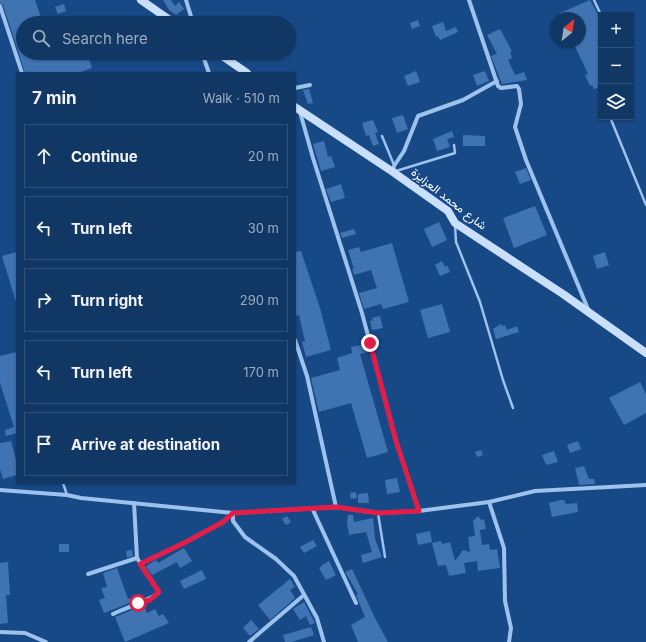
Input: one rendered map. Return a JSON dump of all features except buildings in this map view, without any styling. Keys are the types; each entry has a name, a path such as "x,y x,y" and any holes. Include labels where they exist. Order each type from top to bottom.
{"main road":[{"path":"142,0 164,16"},
{"path":"228,60 246,72"},
{"name":"شارع محمد العزايزة","path":"297,108 394,169 448,211 455,223 646,353"}],"street":[{"path":"186,0 191,16"},
{"path":"469,0 497,81 501,88 517,86 519,89 521,104 515,127 526,160 590,314"},
{"path":"0,6 16,55"},
{"path":"18,60 22,72"},
{"path":"204,60 209,72"},
{"path":"394,169 404,151 418,116 463,100 497,81"},
{"path":"296,88 310,85"},
{"path":"297,108 362,313 396,441 419,511"},
{"path":"296,343 307,376 336,507"},
{"path":"0,490 67,495 81,498 233,513 313,510 336,507 378,513 419,511 489,502 535,491 646,485"},
{"path":"489,502 504,548 505,601 511,628 509,642"},
{"path":"113,614 138,603 150,600 159,592 137,558 134,503"},
{"path":"313,510 356,603"},
{"path":"140,564 223,522 233,513"},
{"path":"233,513 233,522 245,537 294,576 317,618 324,642"},
{"path":"88,574 137,558"},
{"path":"249,642 304,595"},
{"path":"0,632 25,633 46,642"}],"lane":[{"path":"594,0 600,12"},
{"path":"611,120 646,205"},
{"path":"382,136 394,169 455,153 454,145"},
{"path":"455,223 456,242 480,302 502,380 513,408"},
{"path":"64,484 67,495"},
{"path":"378,513 385,557"}],"route":[{"path":"138,603 150,600 159,592 140,564 223,522 233,513 313,510 336,507 378,513 419,511 396,441 370,343"}]}
